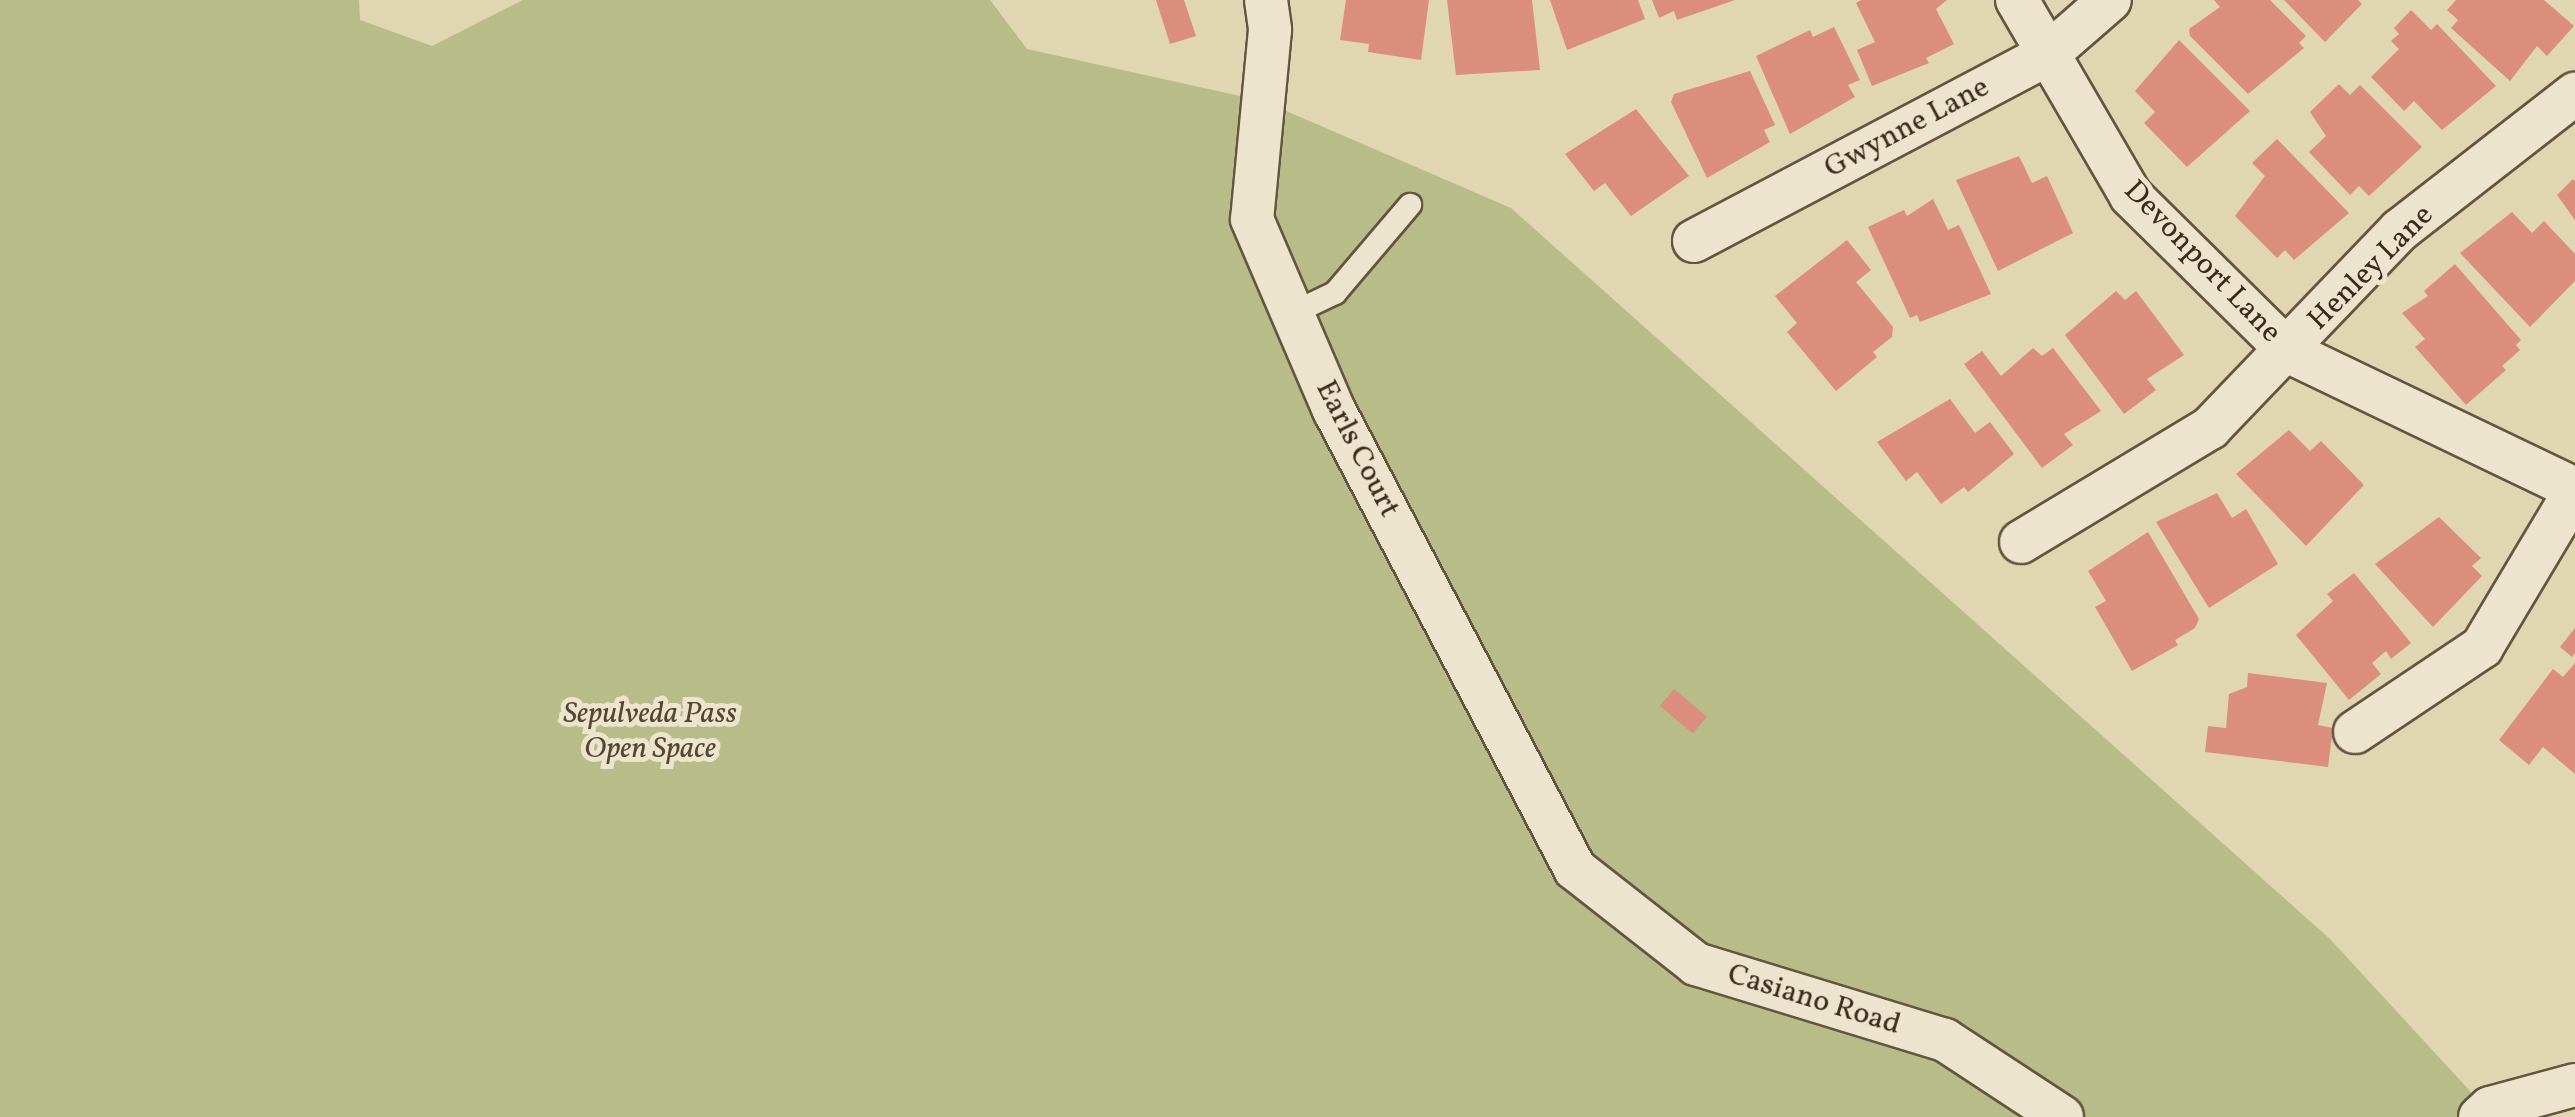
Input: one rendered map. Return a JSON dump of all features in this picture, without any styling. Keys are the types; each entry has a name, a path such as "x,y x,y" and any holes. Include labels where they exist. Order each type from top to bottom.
{"street":[{"name":"Earls Court","path":"1266,0 1270,30 1252,219 1334,410 1575,868"},
{"name":"Devonport Lane","path":"2017,0 2131,196 2289,352 2575,490"},
{"name":"Gwynne Lane","path":"1694,242 2048,54 2110,0"},
{"name":"Henley Lane","path":"2021,542 2210,428 2289,352 2400,230 2575,94"},
{"path":"2355,732 2482,647 2575,490"},
{"name":"Casiano Road","path":"1575,868 1696,964 1945,1040 2062,1117"},
{"path":"2480,1117 2490,1108 2575,1085"}],"lane":[{"path":"1293,313 1335,293 1410,205"}],"green space":[{"name":"Sepulveda Pass Open Space","path":"0,0 359,0 360,20 432,46 523,0 990,0 1027,49 1263,101 1511,208 2330,939 2494,1117 0,1117"}],"building":[{"path":"1156,0 1184,0 1196,36 1170,44"},
{"path":"1346,0 1429,0 1421,60 1368,52 1369,44 1340,40"},
{"path":"1447,0 1532,0 1540,70 1456,75"},
{"path":"1550,0 1638,0 1645,19 1567,50"},
{"path":"1652,0 1735,0 1677,20 1674,11 1659,18"},
{"path":"1947,0 1936,9 1954,44 1926,58 1929,63 1872,86 1857,50 1875,42 1856,3"},
{"path":"2214,0 2270,0 2306,36 2299,43 2304,48 2248,94 2190,36 2189,29 2220,7"},
{"path":"2284,0 2358,0 2362,4 2325,42"},
{"path":"2456,0 2544,0 2574,26 2547,56 2537,46 2510,81 2451,28 2458,20 2447,10"},
{"path":"2411,10 2431,30 2437,24 2496,86 2442,130 2414,101 2404,111 2371,77 2399,49 2391,41 2399,34 2394,28"},
{"path":"1834,27 1860,80 1848,85 1855,97 1790,134 1756,56 1810,30 1813,37"},
{"path":"2179,40 2250,111 2187,167 2144,123 2155,112 2135,91"},
{"path":"1750,71 1775,125 1764,130 1770,142 1707,178 1671,102 1674,94"},
{"path":"2339,84 2350,95 2360,85 2422,147 2369,196 2359,186 2350,195 2309,152 2326,136 2310,112"},
{"path":"1636,109 1689,176 1631,216 1605,183 1594,191 1565,154"},
{"path":"2277,139 2349,213 2294,260 2285,250 2277,258 2235,216 2265,176 2252,163"},
{"path":"2019,156 2032,183 2047,176 2073,233 1998,271 1956,180"},
{"path":"2575,181 2575,220 2557,195"},
{"path":"1933,199 1948,230 1959,225 1991,294 1920,322 1917,315 1910,318 1868,227 1904,210 1907,216"},
{"path":"2512,212 2532,233 2544,221 2575,254 2575,281 2530,327 2460,253"},
{"path":"1847,240 1871,270 1856,282 1893,327 1892,337 1873,352 1877,357 1836,391 1787,332 1797,323 1775,296"},
{"path":"2455,264 2521,340 2516,345 2520,350 2502,366 2506,370 2466,405 2415,347 2425,339 2402,313 2428,296 2424,291"},
{"path":"2116,291 2125,300 2136,291 2184,355 2147,379 2156,390 2124,414 2065,335"},
{"path":"2033,348 2042,356 2053,348 2101,411 2064,434 2073,445 2042,468 1964,364 1982,351 2001,376"},
{"path":"1950,399 1975,433 1990,422 2014,454 1968,492 1964,487 1941,504 1917,472 1906,481 1877,442"},
{"path":"2289,430 2310,451 2321,441 2364,485 2306,546 2236,474"},
{"path":"2217,493 2232,518 2246,509 2278,564 2209,608 2156,522"},
{"path":"2439,517 2481,558 2472,566 2482,576 2433,627 2375,564"},
{"path":"2148,532 2199,619 2195,628 2175,640 2178,645 2132,671 2095,607 2106,601 2088,571"},
{"path":"2354,573 2411,643 2391,659 2386,651 2372,663 2381,674 2349,700 2296,635 2333,601 2327,594"},
{"path":"2575,628 2575,653 2572,657 2560,647"},
{"path":"2575,663 2575,774 2543,747 2529,765 2499,740 2553,669 2563,677"},
{"path":"2248,673 2327,683 2318,725 2333,728 2328,767 2205,752 2208,726 2226,728 2229,694 2247,687"},
{"path":"1674,689 1707,717 1693,733 1660,706"}]}
